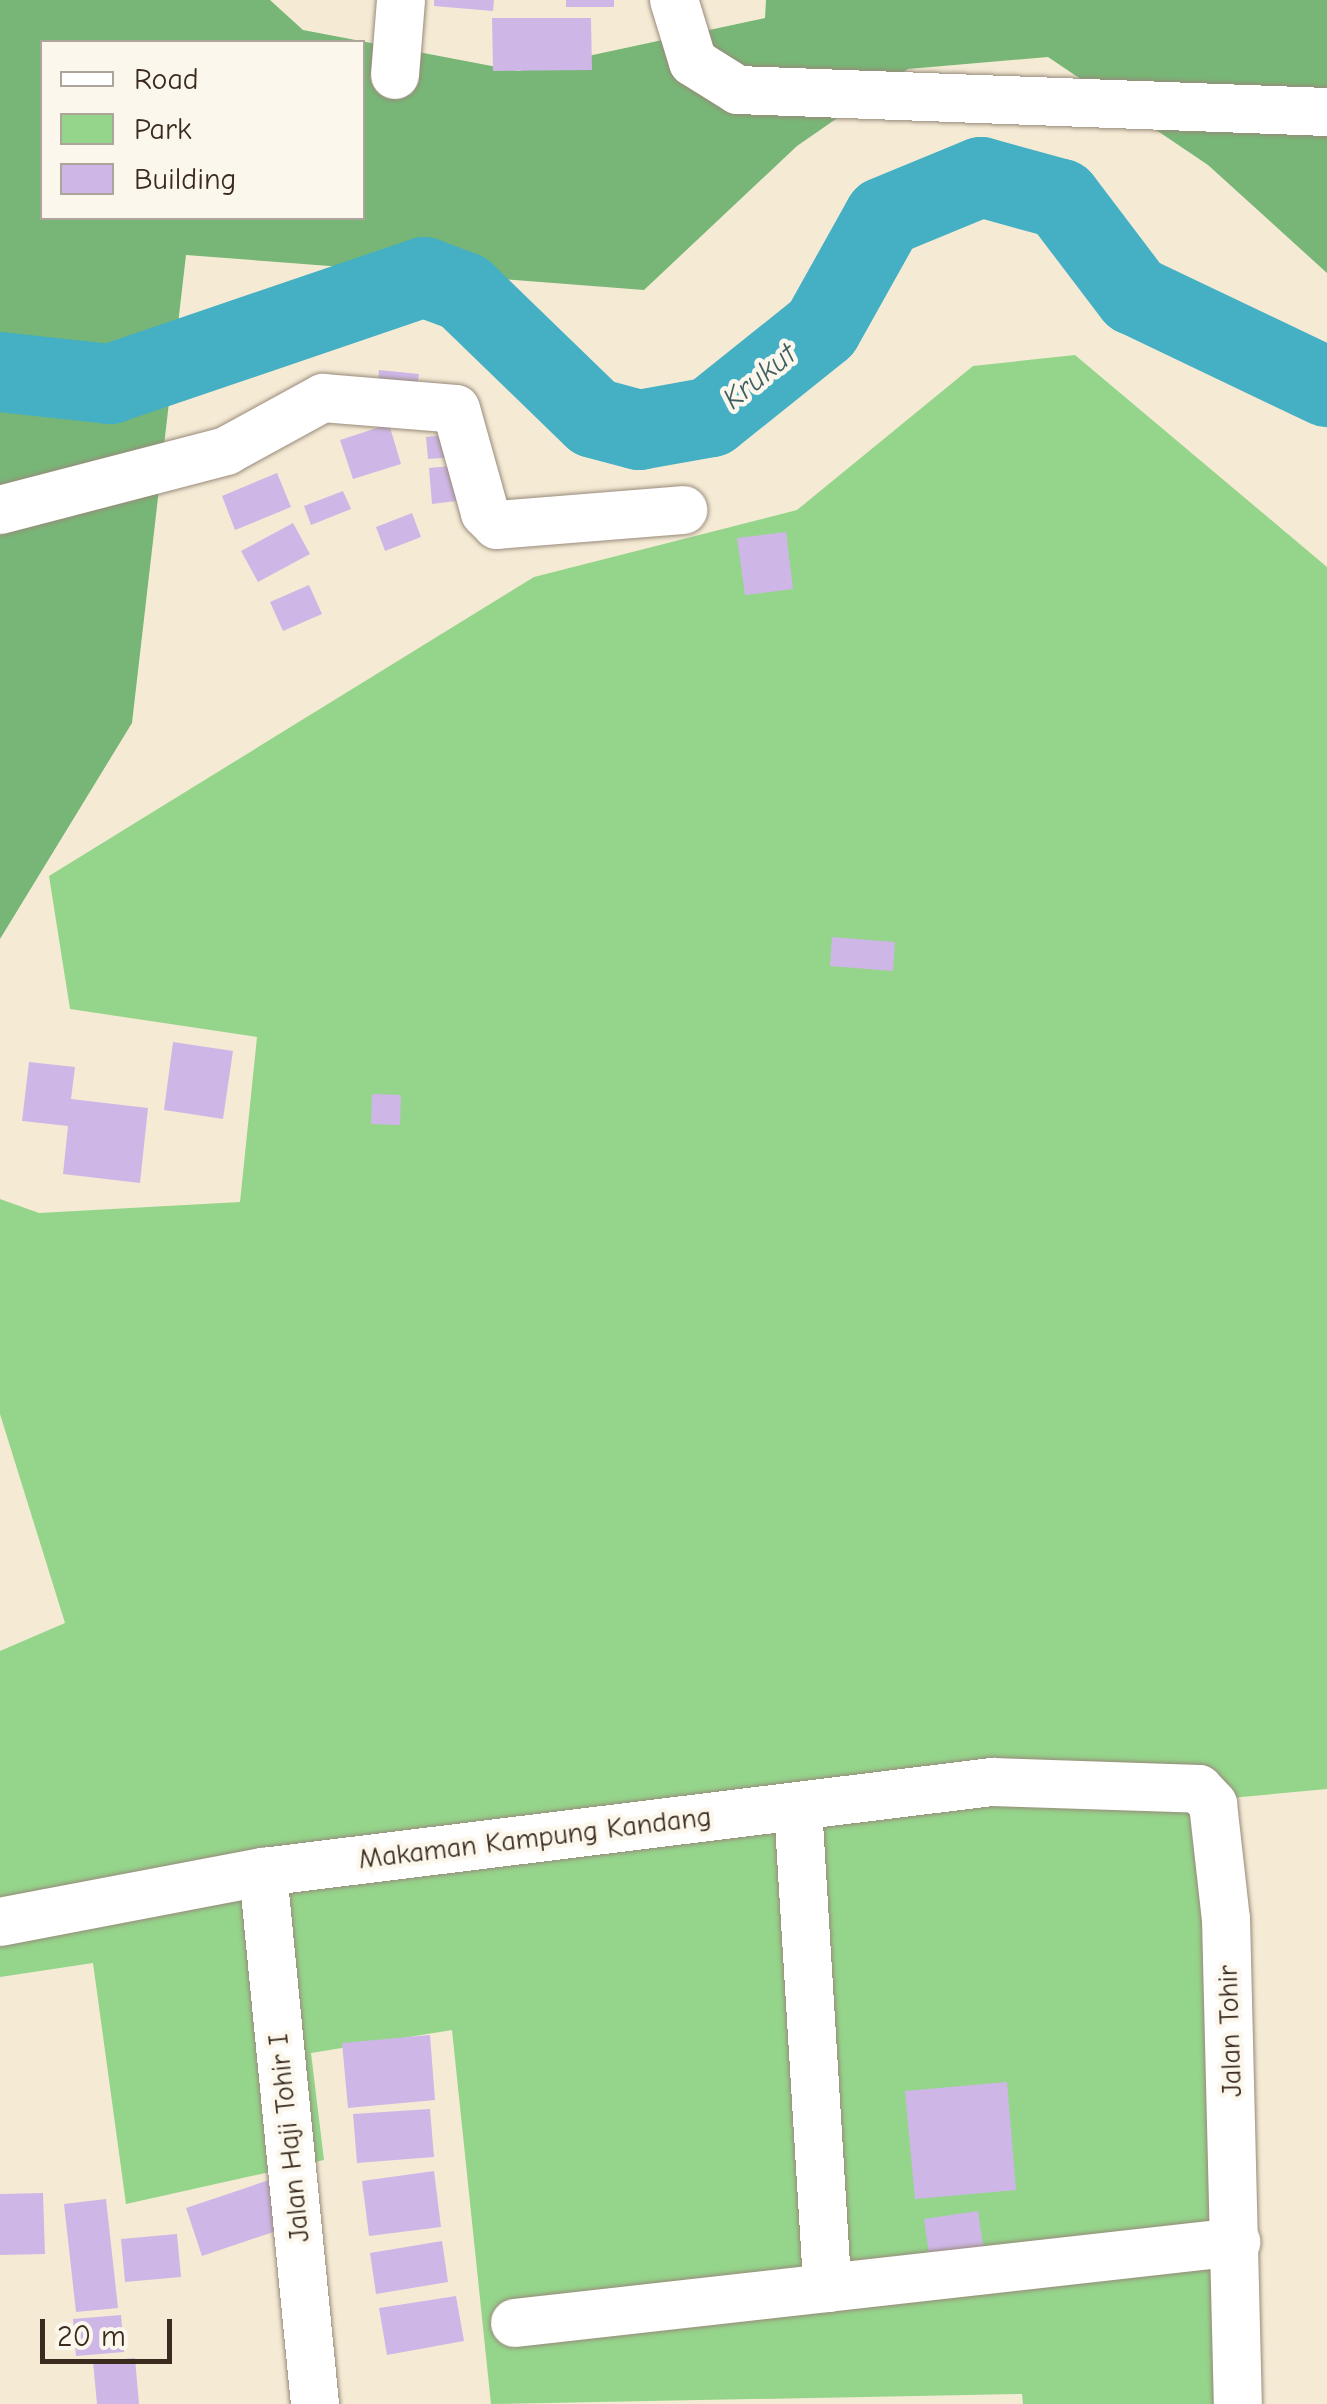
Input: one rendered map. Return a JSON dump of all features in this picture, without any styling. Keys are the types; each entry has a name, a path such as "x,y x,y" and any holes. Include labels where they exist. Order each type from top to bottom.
{"street":[{"path":"396,76 401,0"},
{"path":"674,0 693,62 738,90 1326,116"},
{"path":"0,510 226,451 323,398 456,410 485,513 497,525 683,510"},
{"name":"Makaman Kampung Kandang","path":"0,1922 263,1872 992,1782 1073,1788"},
{"name":"Jalan Tohir","path":"1073,1788 1179,1785 1199,1790 1212,1804 1226,1919 1238,2404"},
{"path":"798,1808 827,2288"},
{"name":"Jalan Haji Tohir I","path":"263,1872 315,2404"},
{"path":"514,2323 1236,2242"}],"green space":[{"path":"0,0 270,0 303,30 355,40 40,40 40,220 365,220 365,42 518,71 765,18 766,0 1327,0 1327,273 1208,165 1048,57 908,69 797,146 644,290 186,255 132,723 0,939"},
{"path":"1075,355 1327,567 1327,1789 1220,1799 1240,2404 1023,2404 1022,2394 491,2404 452,2030 311,2053 324,2160 126,2204 93,1963 0,1977 0,1651 65,1623 0,1414 0,1199 39,1213 240,1202 257,1037 70,1009 49,876 534,577 797,510 973,366"}],"building":[{"path":"434,0 494,0 493,11 434,6"},
{"path":"566,0 614,0 614,7 566,7"},
{"path":"492,18 591,18 592,70 493,71"},
{"path":"379,370 419,374 415,401 376,397"},
{"path":"389,424 401,464 353,479 340,440"},
{"path":"453,434 455,457 428,459 426,437"},
{"path":"462,465 465,500 432,504 429,468"},
{"path":"277,473 291,507 235,530 222,496"},
{"path":"343,491 351,509 311,525 304,506"},
{"path":"412,513 421,537 385,551 376,527"},
{"path":"293,523 310,554 258,582 241,551"},
{"path":"786,532 793,589 745,595 737,538"},
{"path":"309,585 322,614 283,631 270,602"},
{"path":"832,937 895,942 893,971 830,966"},
{"path":"173,1042 233,1051 223,1119 164,1110"},
{"path":"29,1062 75,1067 71,1099 148,1108 140,1183 63,1174 68,1126 22,1121"},
{"path":"372,1094 401,1095 400,1125 371,1124"},
{"path":"430,2035 435,2100 348,2108 342,2043"},
{"path":"1007,2082 1016,2190 915,2199 905,2091"},
{"path":"430,2109 434,2157 357,2163 353,2114"},
{"path":"434,2171 441,2227 369,2236 362,2181"},
{"path":"272,2179 288,2227 202,2256 186,2208"},
{"path":"43,2193 45,2254 0,2255 0,2194"},
{"path":"106,2199 118,2308 76,2312 64,2204"},
{"path":"978,2211 984,2252 930,2261 924,2219"},
{"path":"177,2234 181,2277 125,2282 121,2239"},
{"path":"442,2241 448,2282 376,2294 370,2253"},
{"path":"456,2296 464,2341 387,2355 379,2308"},
{"path":"121,2315 124,2352 76,2356 73,2319"},
{"path":"135,2358 139,2404 97,2404 93,2362"}],"waterway":[{"name":"Krukut","path":"0,372 110,384 424,277 464,292 594,418 639,430 711,417 822,328 884,217 981,177 1061,199 1134,295 1327,387"}]}
